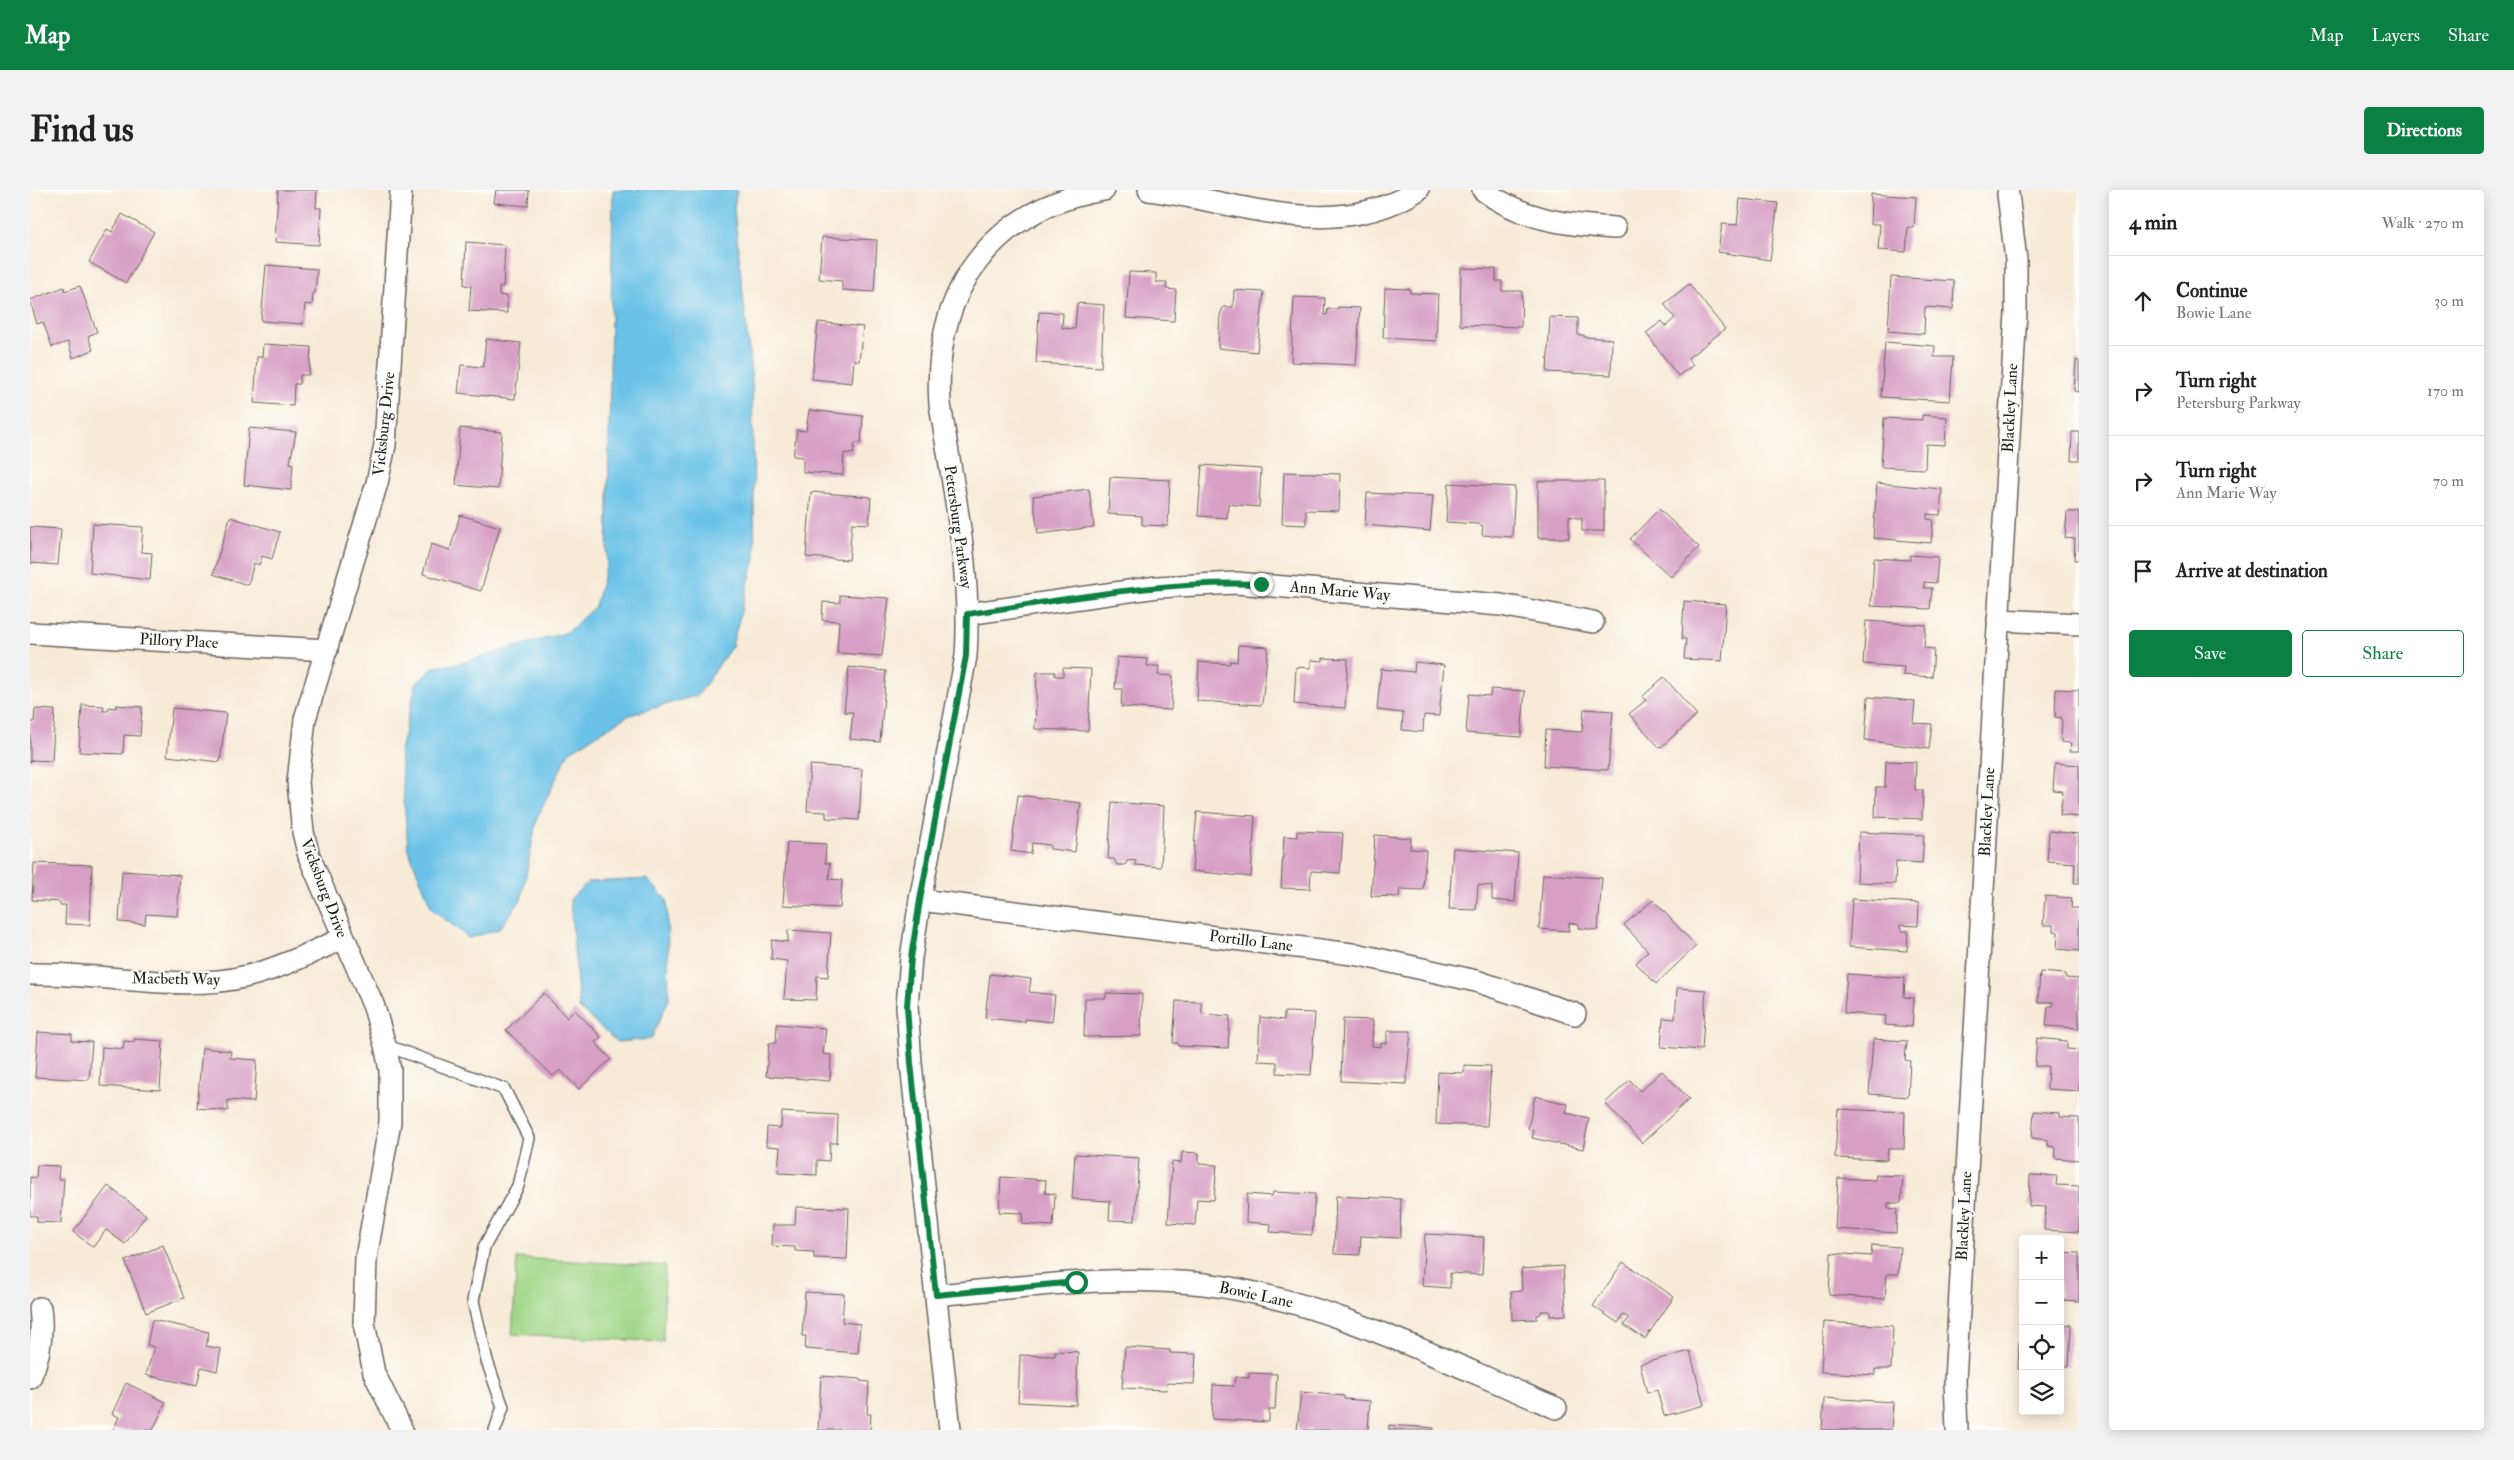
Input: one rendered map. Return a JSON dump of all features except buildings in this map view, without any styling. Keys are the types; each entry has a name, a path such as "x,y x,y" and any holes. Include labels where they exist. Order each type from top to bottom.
{"street":[{"name":"Vicksburg Drive","path":"401,190 385,445 378,483 306,719 298,782 303,832 309,856 374,1007 385,1044 390,1070 390,1122 366,1258 364,1323 374,1373 402,1430"},
{"name":"Petersburg Parkway","path":"950,1430 911,1063 907,1006 911,958 920,900 966,656 966,572 940,404 938,378 940,351 949,313 959,288 973,266 1001,236 1044,207 1070,198 1104,190"},
{"path":"1149,190 1283,215 1322,218 1349,216 1375,210 1418,190"},
{"path":"1483,190 1515,210 1542,219 1568,224 1615,228"},
{"name":"Blackley Lane","path":"1957,1430 1955,1381 2016,312 2016,260 2008,194"},
{"name":"Ann Marie Way","path":"967,614 1157,587 1236,583 1474,602 1593,622"},
{"path":"1998,620 2079,624"},
{"name":"Pillory Place","path":"30,633 327,650"},
{"name":"Portillo Lane","path":"920,900 1360,955 1467,978 1575,1014"},
{"name":"Macbeth Way","path":"30,974 186,982 227,979 278,967 344,938"},
{"name":"Bowie Lane","path":"936,1295 1115,1280 1181,1282 1232,1289 1271,1297 1332,1315 1556,1408"},
{"path":"30,1378 38,1355 42,1320 40,1308"}],"lane":[{"path":"385,1044 504,1089 529,1138 518,1186 484,1246 472,1301 487,1361 503,1407 495,1430"}],"green space":[{"path":"517,1258 665,1266 663,1342 512,1334"}],"water":[{"path":"613,190 737,190 734,208 752,382 755,558 732,646 698,695 627,716 569,752 537,818 521,900 499,929 469,938 432,909 408,849 400,751 416,684 434,667 457,664 568,632 595,606 607,563"},
{"path":"647,879 667,900 669,999 651,1039 617,1042 579,1008 570,899 588,882"}],"route":[{"path":"1076,1282 936,1295 911,1063 907,1006 911,958 920,900 966,656 967,614 1157,587 1209,583 1261,584"}]}
